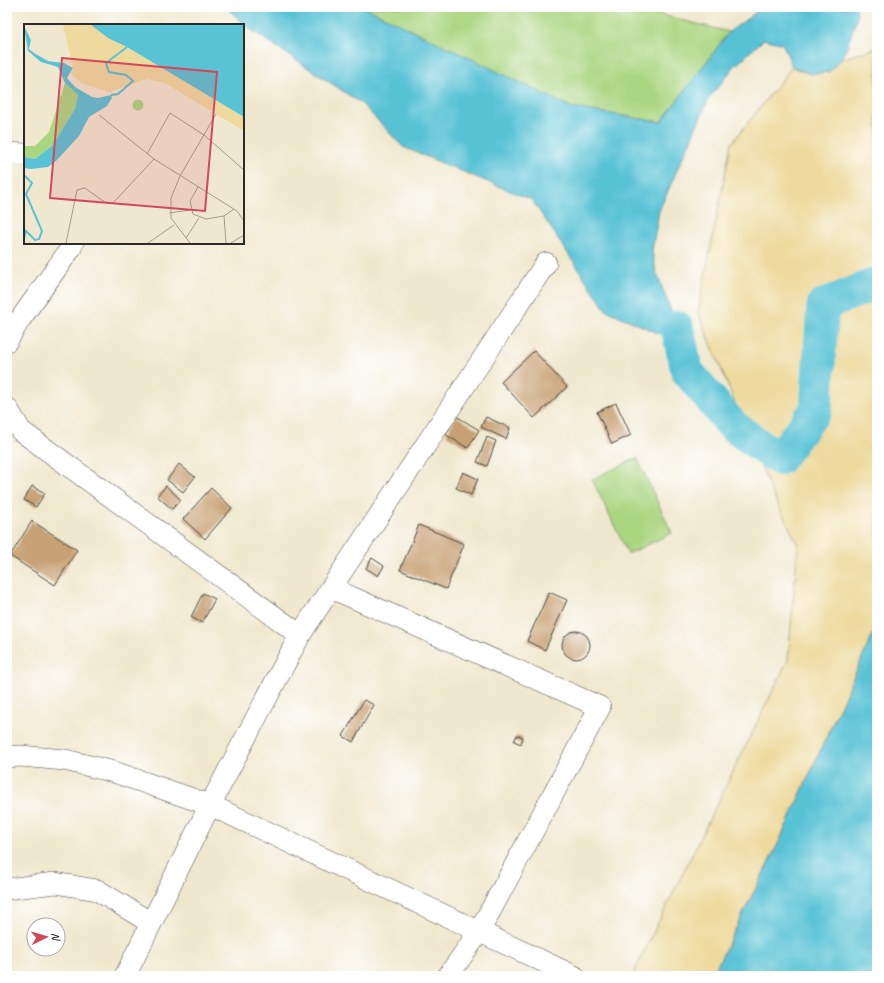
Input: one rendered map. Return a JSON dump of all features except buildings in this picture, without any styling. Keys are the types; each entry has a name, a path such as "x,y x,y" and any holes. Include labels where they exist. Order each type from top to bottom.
{"street":[{"path":"7,153 24,154"},
{"path":"7,341 19,320 73,244"},
{"path":"125,976 210,805 300,636 546,263"},
{"path":"7,408 21,431 300,636"},
{"path":"331,588 600,708 479,932 448,976"},
{"path":"7,757 20,756 65,760 114,772 210,805 574,976"},
{"path":"7,889 55,884 97,890 151,923"}],"green space":[{"path":"364,7 630,7 729,32 661,122 573,108"},
{"path":"637,458 672,533 628,554 592,479"}],"sand":[{"path":"877,48 877,625 778,844 712,976 632,976 788,660 798,545 773,495 698,312 731,144 792,67 810,74 829,72 843,58"}],"water":[{"path":"226,7 364,7 573,108 661,122 729,32 763,7 856,7 857,18 843,58 829,72 810,74 792,67 783,44 764,39 734,67 709,98 659,211 652,251 656,271 677,327 660,334 606,310 532,200 403,147 362,104 250,29"},
{"path":"877,625 877,976 712,976 778,844"}],"waterway":[{"path":"677,327 687,371 733,426 779,459 816,410 823,305 877,283"}]}
